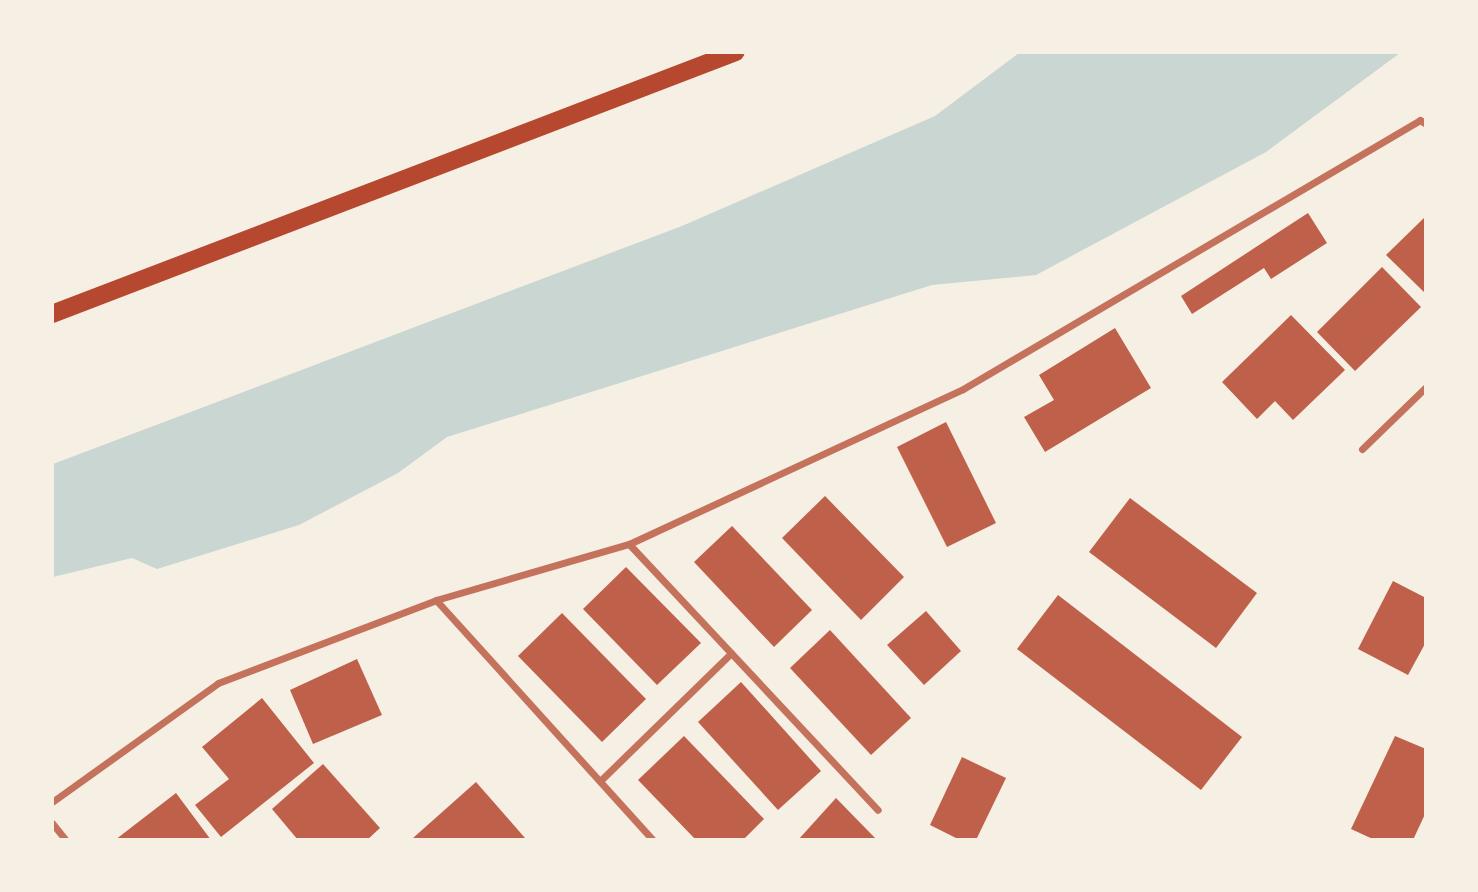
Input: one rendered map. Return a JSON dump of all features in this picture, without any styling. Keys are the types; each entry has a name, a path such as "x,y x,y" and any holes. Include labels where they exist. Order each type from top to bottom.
{"main road":[{"path":"52,314 736,52"}],"street":[{"path":"52,802 218,683 436,600 629,544 963,389 1420,120 1426,124"},
{"path":"1362,449 1426,387"},
{"path":"629,544 877,810"},
{"path":"436,600 653,839"},
{"path":"600,781 731,653"},
{"path":"52,823 66,839"}],"shaded area":[{"path":"1019,53 1400,53 1266,152 1036,275 932,285 447,437 398,473 299,525 157,569 132,558 53,577 53,464 682,226 935,116"}],"building":[{"path":"1308,213 1327,243 1271,279 1264,268 1192,314 1181,296"},
{"path":"1426,216 1426,294 1386,255"},
{"path":"1382,267 1421,307 1355,371 1317,332"},
{"path":"1291,315 1345,370 1293,420 1275,401 1257,419 1222,382"},
{"path":"1115,328 1151,388 1045,452 1024,417 1054,400 1039,375"},
{"path":"946,422 996,523 947,547 897,447"},
{"path":"825,496 904,577 861,620 782,538"},
{"path":"1130,498 1257,593 1216,648 1089,552"},
{"path":"732,526 812,610 774,647 694,562"},
{"path":"626,567 701,643 657,685 583,609"},
{"path":"1393,581 1426,598 1426,642 1408,675 1358,649"},
{"path":"1058,595 1242,737 1201,790 1017,649"},
{"path":"926,611 961,651 924,685 887,645"},
{"path":"562,613 646,699 602,742 518,656"},
{"path":"830,630 911,718 871,755 790,668"},
{"path":"357,659 382,715 313,744 290,690"},
{"path":"741,682 821,771 778,810 698,722"},
{"path":"262,698 314,763 221,837 195,805 229,779 202,747"},
{"path":"684,736 764,819 743,840 696,840 638,780"},
{"path":"1395,736 1426,749 1426,812 1413,840 1375,840 1351,829"},
{"path":"962,757 1006,778 976,840 960,840 930,825"},
{"path":"323,764 380,828 367,840 298,840 272,809"},
{"path":"476,782 525,838 414,840 413,838"},
{"path":"176,793 211,840 115,840"},
{"path":"836,798 877,840 798,840"}]}
